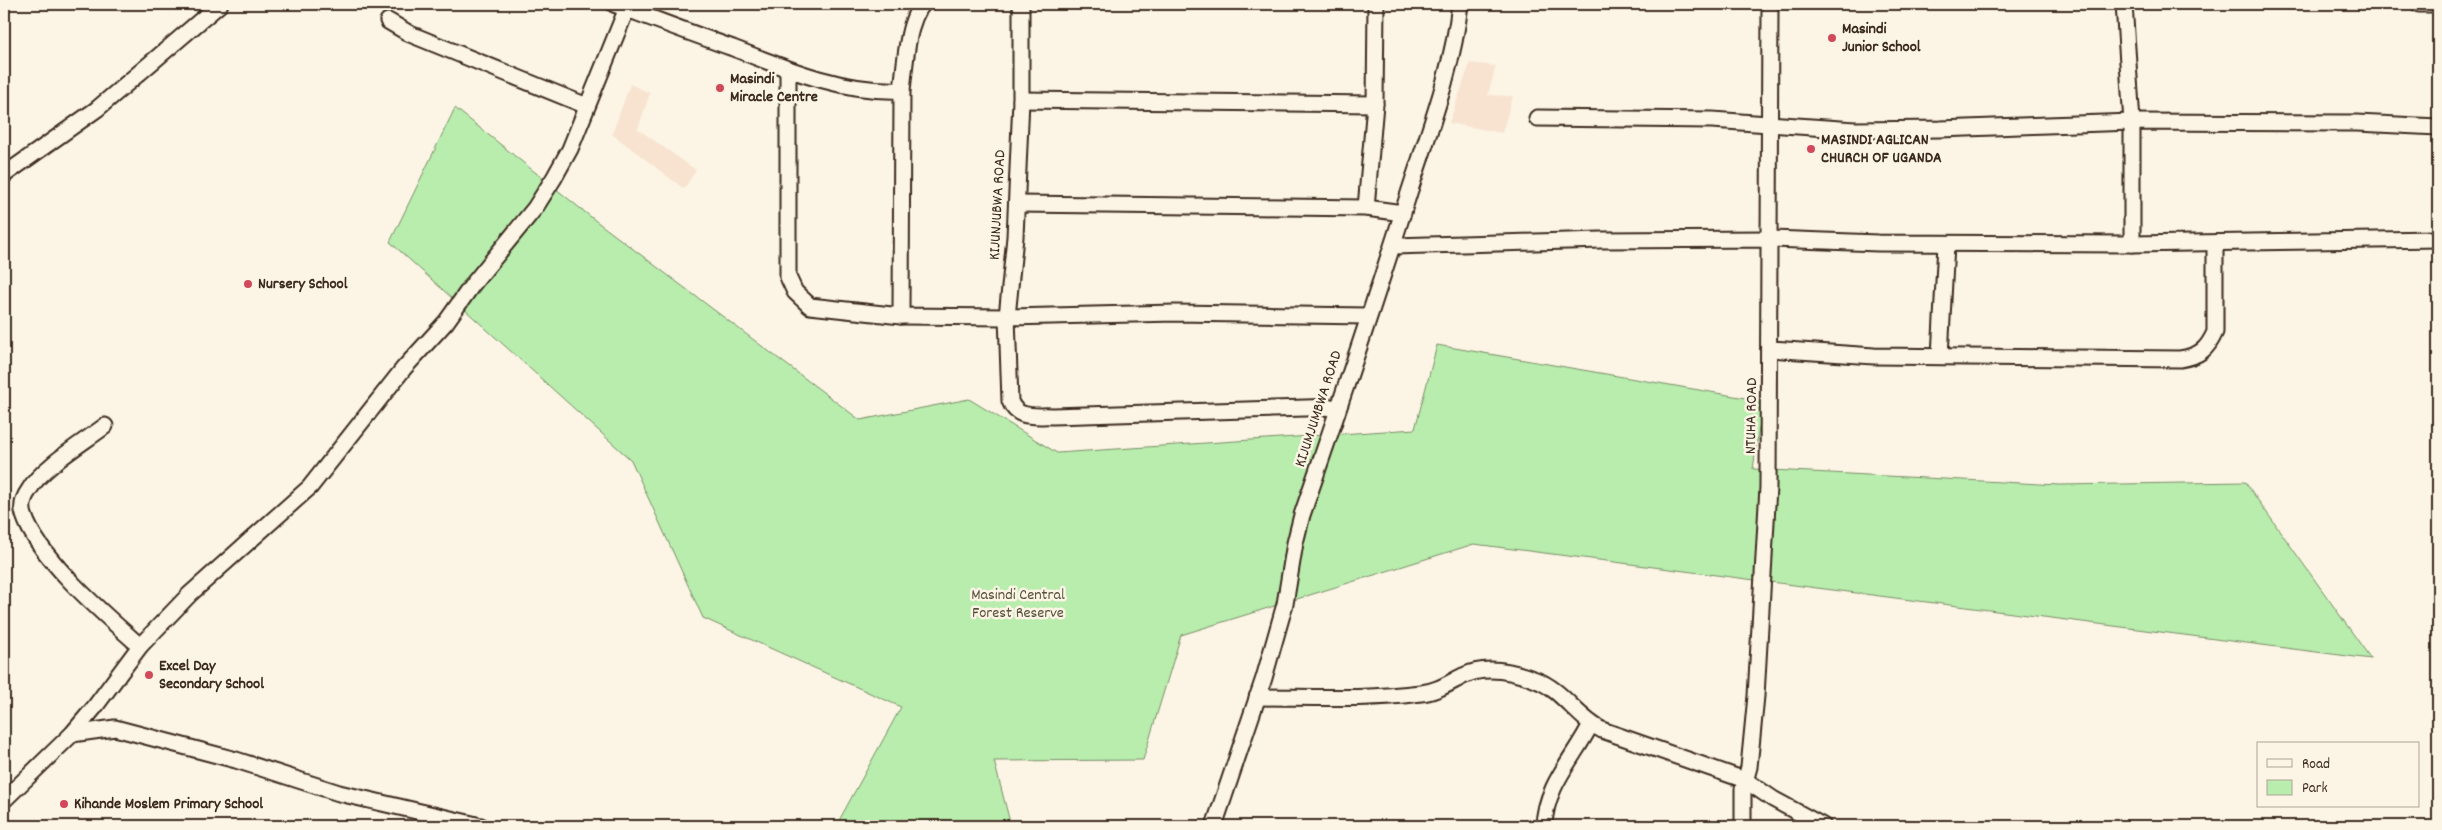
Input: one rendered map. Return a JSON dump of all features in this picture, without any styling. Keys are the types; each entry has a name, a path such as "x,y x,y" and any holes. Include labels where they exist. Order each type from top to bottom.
{"street":[{"path":"4,175 97,109 220,4"},
{"path":"901,316 902,90 906,53 914,18 917,10 923,4"},
{"name":"KIJUNJUBWA ROAD","path":"1021,4 1021,100 1017,204 1007,317 1010,401 1012,407 1020,414 1053,416 1338,407"},
{"path":"1366,208 1376,104 1376,4"},
{"name":"KIJUMJUMBWA ROAD","path":"1214,826 1257,697 1285,604 1302,516 1368,316 1394,246 1443,87 1457,34 1460,4"},
{"name":"NTUHA ROAD","path":"1743,826 1743,796 1752,733 1762,608 1768,487 1770,4"},
{"path":"2124,4 2132,122 2132,244"},
{"path":"2419,4 2438,4"},
{"path":"4,800 72,734 94,708 140,646 190,594 310,487 404,368 446,322 473,284 535,208 570,149 587,106 621,6 788,70 867,90 902,90"},
{"path":"388,21 410,34 587,106"},
{"path":"788,70 788,277 795,292 810,306 901,316 1007,317 1175,313 1368,316"},
{"path":"1021,100 1376,104"},
{"path":"1537,118 1712,120 1855,130 2132,122 2357,123 2438,126"},
{"path":"1017,204 1366,208 1403,213"},
{"path":"1394,246 1601,240 1770,239 1946,244 2132,244 2438,239"},
{"path":"1770,350 1874,356 2192,358 2209,345 2215,332 2215,243"},
{"path":"1940,356 1946,244"},
{"path":"105,426 41,475 29,489 24,500 24,515 46,554 102,612 140,646"},
{"path":"1257,697 1421,694 1440,688 1470,673 1489,670 1544,683 1591,724 1602,730 1745,780 1823,826"},
{"path":"94,708 115,728"},
{"path":"1544,826 1544,816 1554,785 1580,747 1591,724"},
{"path":"72,734 115,728 236,760 339,793 478,826"}],"shaded area":[{"path":"1470,63 1496,66 1488,95 1513,96 1502,133 1449,123"},
{"path":"630,84 650,93 638,129 696,170 684,189 612,134"}],"green space":[{"name":"Masindi Central Forest Reserve","path":"455,108 596,221 860,420 969,399 1057,453 1415,429 1437,345 1763,401 1753,469 2059,485 2245,482 2371,659 1474,544 1181,635 1143,760 994,761 1011,826 836,826 901,707 703,618 631,460 390,242"}],"place":[{"name":"Masindi Junior School","path":"1832,38"},
{"name":"Masindi Miracle Centre","path":"720,88"},
{"name":"MASINDI AGLICAN CHURCH OF UGANDA","path":"1811,149"},
{"name":"Nursery School","path":"248,284"},
{"name":"Excel Day Secondary School","path":"149,675"},
{"name":"Kihande Moslem Primary School","path":"64,804"}]}
